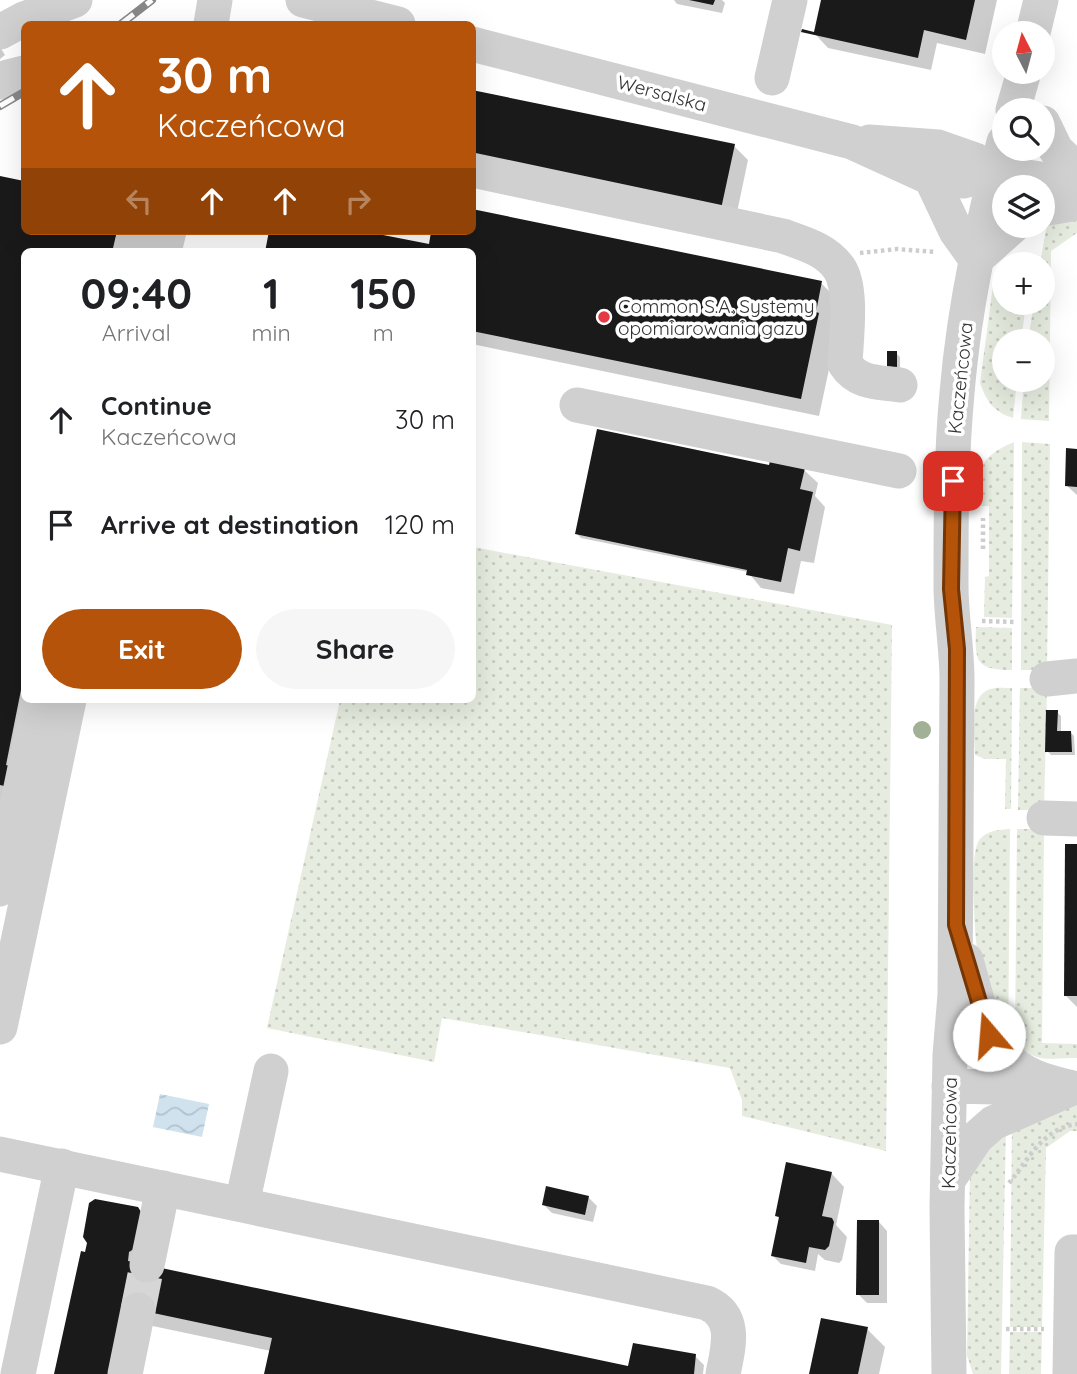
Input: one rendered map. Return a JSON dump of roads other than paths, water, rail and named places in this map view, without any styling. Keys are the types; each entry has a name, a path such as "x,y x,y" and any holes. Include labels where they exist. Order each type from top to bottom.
{"street":[{"path":"0,32 24,19 75,0"},
{"path":"212,21 215,0"},
{"path":"303,0 376,21"},
{"path":"772,78 790,0"},
{"path":"1036,21 1041,0"},
{"name":"Wersalska","path":"476,45 852,142 931,178 963,181 994,161"},
{"path":"0,82 21,74"},
{"name":"Wersalska","path":"852,142 937,148 965,156 992,157"},
{"path":"1055,148 1077,170"},
{"name":"Kaczeńcowa","path":"949,1374 949,1086 956,925 957,649 951,589 953,468 957,391 976,259 999,161"},
{"name":"Wersalska","path":"1011,161 1077,185"},
{"path":"476,171 783,236 811,246 839,268 847,289 845,365 861,380 900,385"},
{"path":"931,178 956,231 976,259 1000,238"},
{"path":"1055,207 1077,202"},
{"path":"577,405 899,471"},
{"path":"0,889 38,703"},
{"path":"0,1027 68,703"},
{"path":"956,925 982,1017 998,1050 1012,1064 1034,1077 1075,1088"},
{"path":"242,1204 271,1071"},
{"path":"949,1086 1075,1088"},
{"path":"948,1180 976,1138 993,1123 1075,1088"},
{"path":"0,1154 707,1303 716,1307 730,1328 723,1374"},
{"path":"18,1374 62,1166"},
{"path":"147,1265 163,1188"},
{"path":"1070,1374 1072,1252 1077,1252"},
{"path":"125,1374 138,1310"}],"water":[{"path":"160,1094 209,1104 202,1137 153,1127"}],"tunnel":[{"path":"138,1310 147,1265"}],"railway":[{"path":"125,21 152,0"},
{"path":"0,106 21,94"}],"place":[{"name":"Common S.A. Systemy opomiarowania gazu","path":"604,317"}]}
